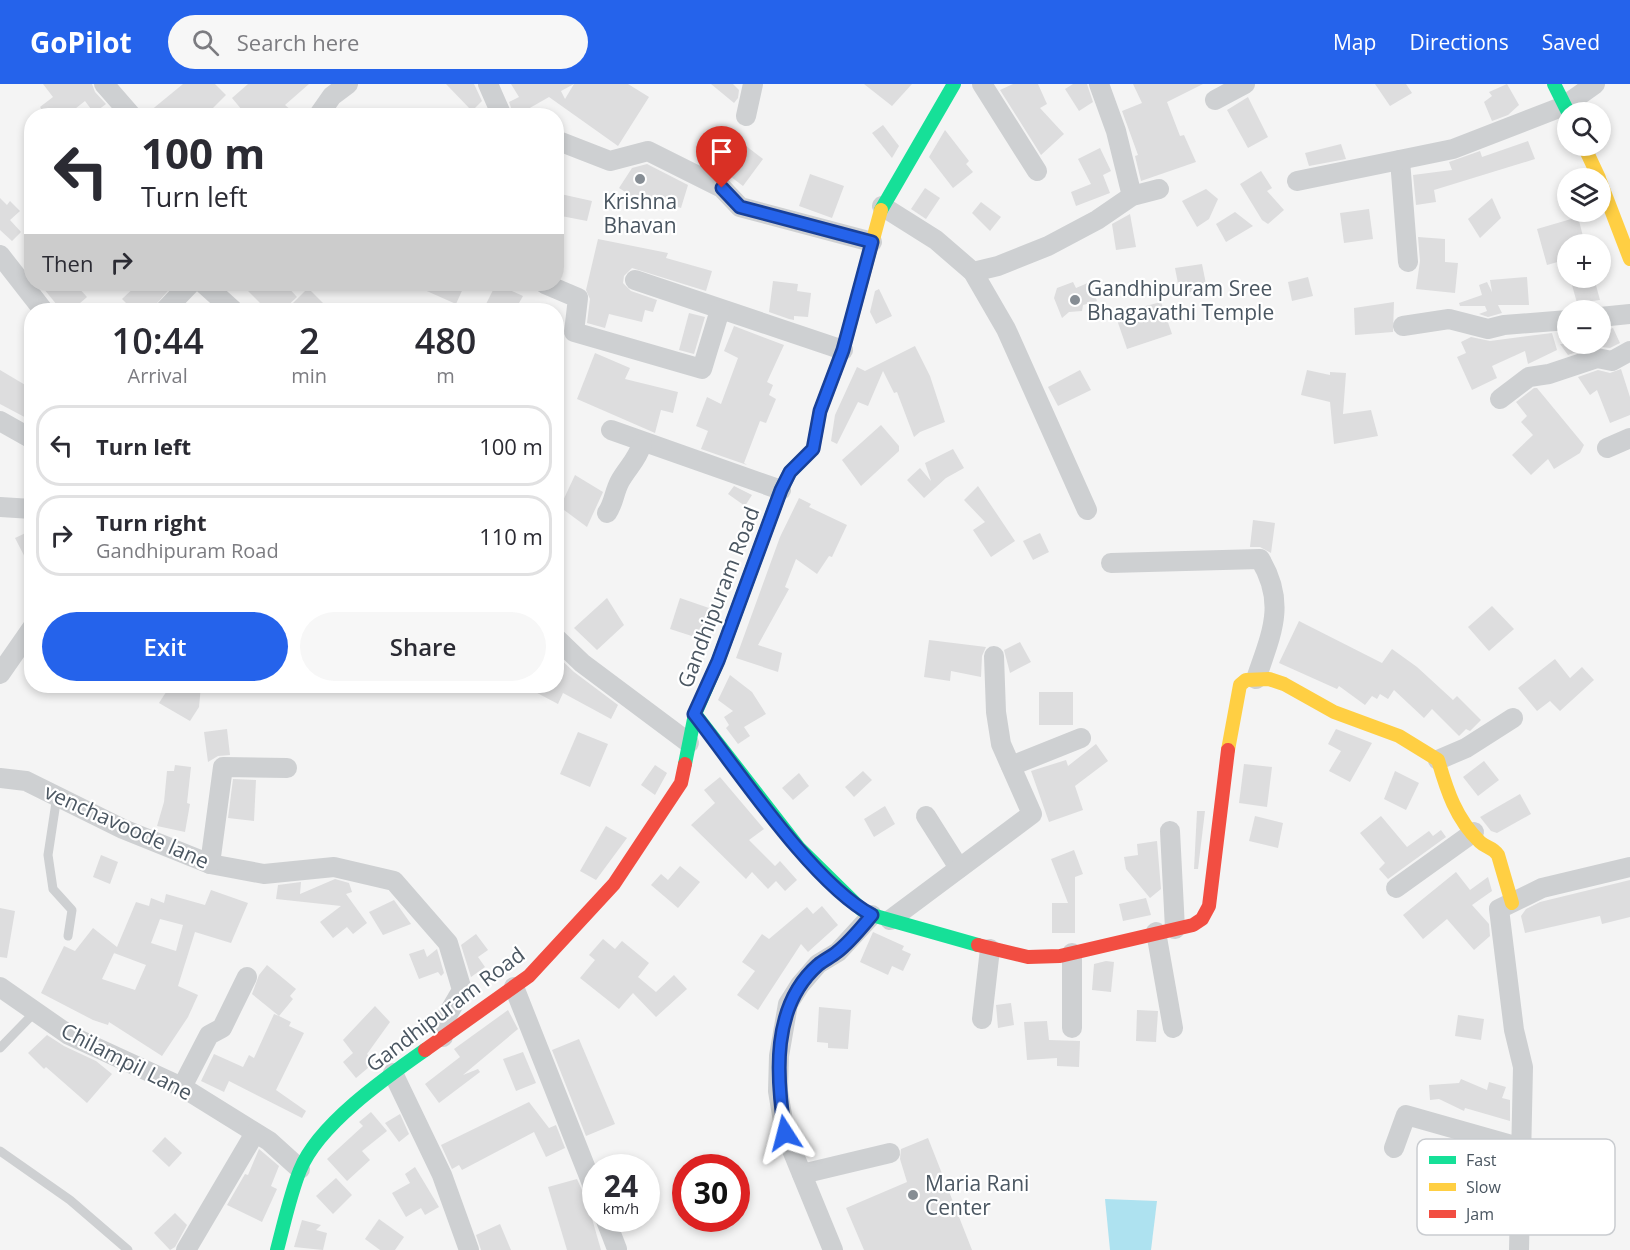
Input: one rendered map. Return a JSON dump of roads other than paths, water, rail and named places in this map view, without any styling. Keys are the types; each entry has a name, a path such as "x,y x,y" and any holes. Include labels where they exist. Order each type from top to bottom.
{"street":[{"path":"104,84 125,108"},
{"path":"321,108 328,90 348,84"},
{"path":"488,84 498,108"},
{"path":"746,116 753,84"},
{"name":"Gandhipuram Road","path":"277,1250 300,1169 320,1135 393,1073 529,976 614,884 681,783 694,714 722,650 781,490 790,472 813,449 820,411 843,350 882,206 954,84"},
{"path":"982,84 1037,171"},
{"path":"1100,84 1116,131 1132,196"},
{"path":"1215,100 1245,84"},
{"path":"1554,84 1563,102"},
{"path":"1574,102 1595,84"},
{"path":"1297,181 1453,149 1557,112"},
{"path":"564,143 610,161 648,151 722,188 740,207 872,242"},
{"path":"1400,160 1408,261"},
{"path":"973,272 998,266 1048,246 1096,220 1132,196 1159,189"},
{"path":"882,206 936,240 973,272 1006,329 1087,510"},
{"path":"1611,209 1630,259"},
{"path":"0,255 24,286"},
{"path":"635,280 843,350"},
{"path":"28,291 38,303"},
{"path":"174,303 191,291"},
{"path":"209,291 224,303"},
{"path":"562,291 578,298 574,332 702,369 720,310"},
{"path":"1611,316 1630,314"},
{"path":"1403,326 1449,319 1488,329 1557,321"},
{"path":"1500,399 1529,377 1549,374 1597,358 1612,361 1630,351"},
{"path":"0,421 24,434"},
{"path":"611,430 642,444 781,490"},
{"path":"1607,448 1630,438"},
{"path":"607,513 613,505 619,483 637,459 642,444"},
{"path":"0,507 24,508"},
{"path":"1111,563 1260,559 1272,578 1275,621 1256,679"},
{"path":"0,674 24,640"},
{"path":"564,646 582,663 689,743"},
{"path":"833,1250 785,1133 778,1091 779,1056 788,1004 818,964 838,952 881,917 959,868 1032,814 1001,744 996,712 994,656"},
{"path":"694,714 799,848 834,886 861,909 990,949 1028,957 1072,953 1197,922 1209,906 1227,758 1240,685 1245,680 1269,679 1284,684 1334,712 1399,736 1438,760 1452,806 1481,844 1494,849 1498,855 1512,903"},
{"path":"1438,760 1466,748 1514,718"},
{"path":"1011,766 1081,738"},
{"path":"210,864 223,767 287,768"},
{"name":"venchavoode lane","path":"0,778 26,781 123,829 210,864 264,874 334,867 394,881 448,943 462,990 445,1019 443,1037"},
{"path":"926,816 959,868"},
{"path":"1170,831 1165,930 1173,1028"},
{"path":"1396,888 1474,832"},
{"path":"1519,1139 1523,1067 1514,1029 1499,909 1542,888 1630,867"},
{"path":"982,1019 990,949"},
{"path":"1072,953 1072,1028"},
{"path":"182,1087 209,1035 222,1028 247,977"},
{"name":"Chilampil Lane","path":"0,987 69,1035 182,1087 255,1133 300,1169"},
{"path":"514,987 582,1159"},
{"path":"393,1073 441,1174 469,1250"},
{"path":"1394,1148 1406,1115 1491,1139"},
{"path":"186,1250 255,1133"},
{"path":"802,1174 890,1153"},
{"path":"610,1232 617,1249"}],"lane":[{"path":"57,796 48,855 53,889 72,910 68,936"},
{"path":"0,1048 35,1012"},
{"path":"0,1151 70,1200 128,1250"}],"water":[{"path":"1105,1199 1157,1201 1151,1250 1110,1250"}],"place":[{"name":"Krishna Bhavan","path":"640,179"},
{"name":"Gandhipuram Sree Bhagavathi Temple","path":"1075,300"},
{"name":"Maria Rani Center","path":"913,1195"}]}
